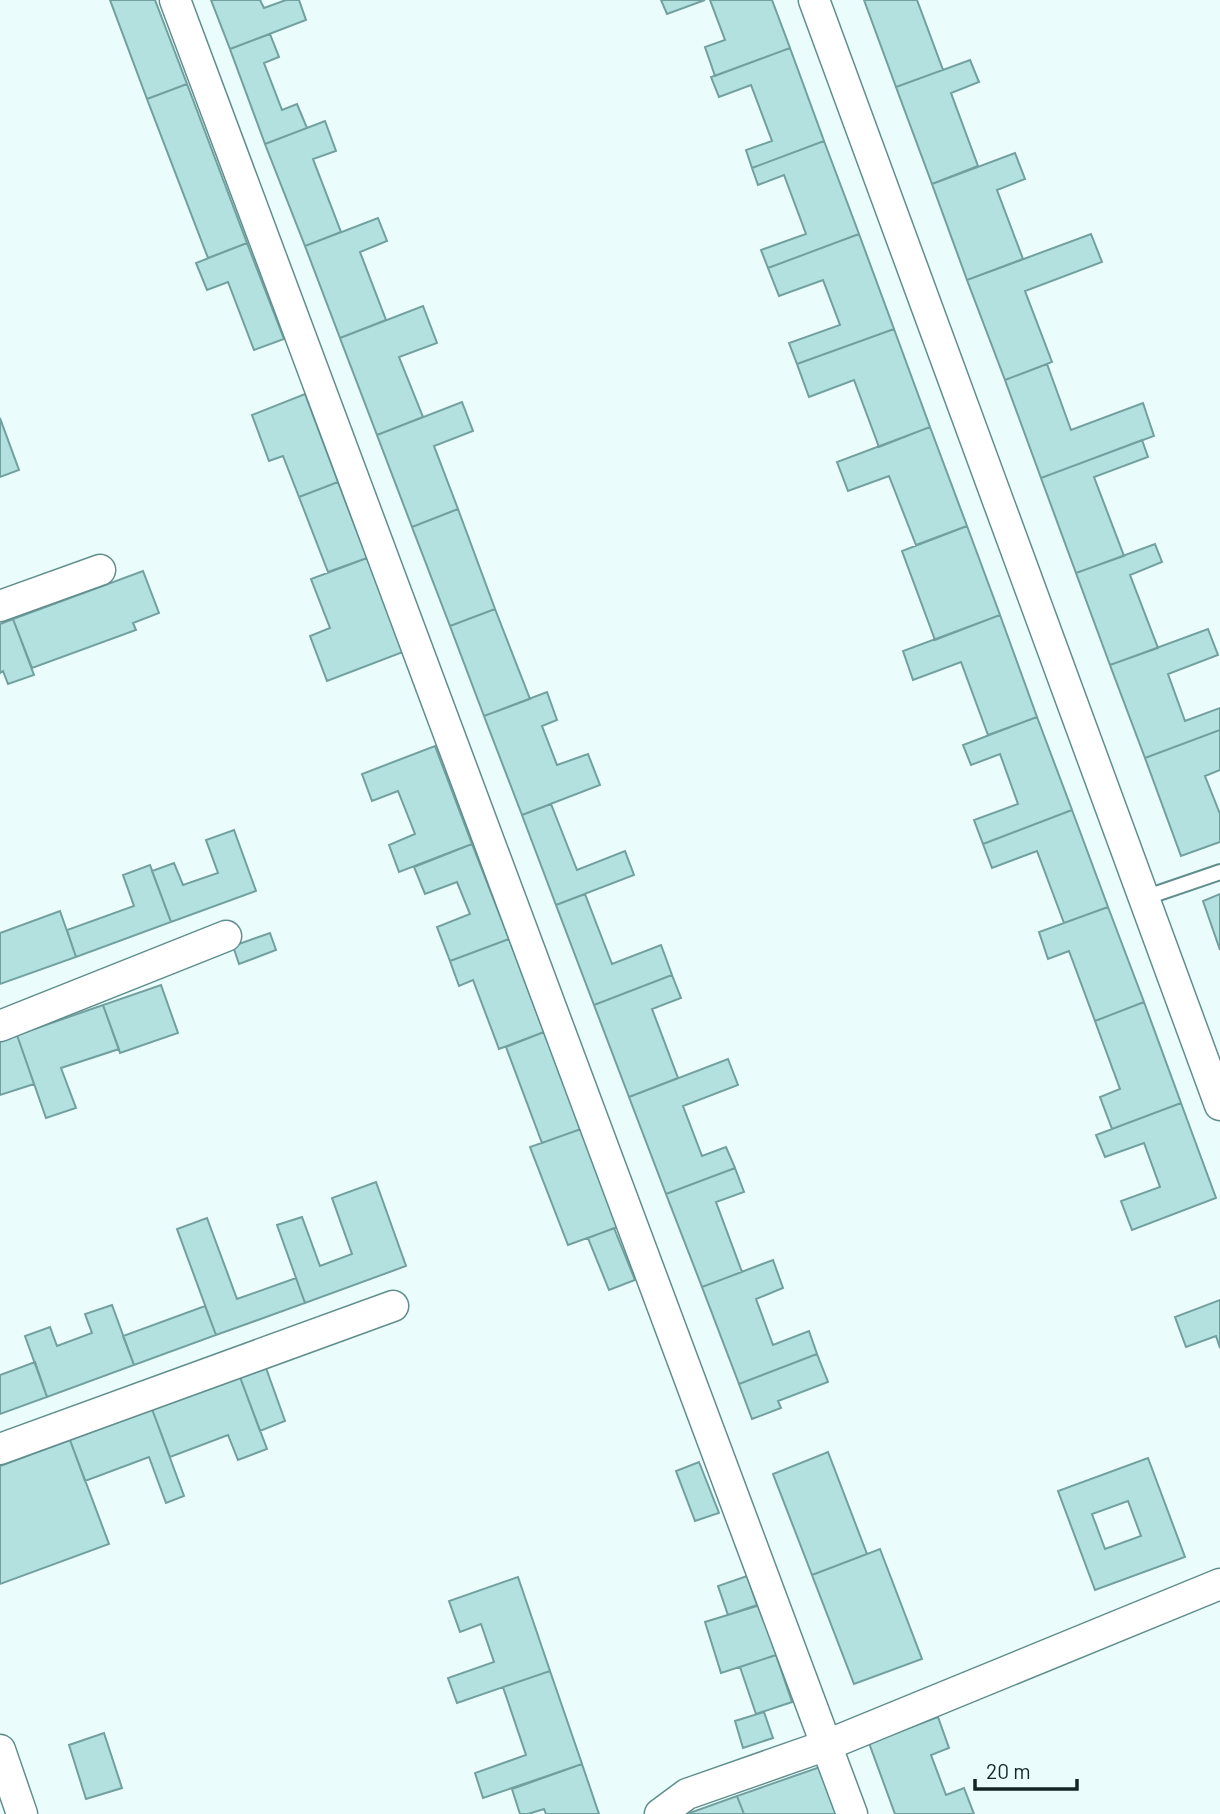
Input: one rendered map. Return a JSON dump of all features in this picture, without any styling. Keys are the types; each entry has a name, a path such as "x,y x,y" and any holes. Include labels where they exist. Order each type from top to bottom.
{"street":[{"path":"175,0 852,1814"},
{"path":"814,0 1220,1105"},
{"path":"0,606 100,570"},
{"path":"0,1026 226,936"},
{"path":"0,1449 393,1306"},
{"path":"660,1814 687,1794 827,1745 1220,1584"},
{"path":"0,1749 22,1814"}],"lane":[{"path":"1144,898 1220,872"}],"building":[{"path":"110,0 155,0 187,84 147,99"},
{"path":"211,0 260,0 264,8 286,0 299,0 306,20 230,49"},
{"path":"661,0 705,0 667,14"},
{"path":"710,0 772,0 790,48 715,76 705,47 725,40"},
{"path":"864,0 917,0 943,70 896,87"},
{"path":"270,34 279,57 264,63 282,110 297,104 307,128 265,144 230,49"},
{"path":"790,48 824,141 752,168 746,150 772,141 751,85 719,97 711,77"},
{"path":"970,60 979,82 951,93 978,166 932,184 896,87"},
{"path":"187,84 247,243 208,258 147,99"},
{"path":"325,121 336,151 313,159 341,232 305,246 265,144"},
{"path":"824,141 859,234 768,268 761,250 806,234 784,175 758,185 752,168"},
{"path":"1015,153 1025,179 997,190 1023,259 967,280 932,184"},
{"path":"378,218 387,241 360,252 386,320 340,338 305,246"},
{"path":"859,234 894,329 797,364 789,343 840,325 823,280 779,296 768,268"},
{"path":"1091,234 1102,262 1025,291 1052,362 1005,380 967,280"},
{"path":"247,243 284,339 254,350 228,282 207,290 196,263"},
{"path":"423,306 437,343 399,357 423,417 377,435 340,338"},
{"path":"894,329 930,427 879,447 854,380 809,397 797,364"},
{"path":"1047,364 1071,430 1143,403 1154,436 1041,478 1005,380"},
{"path":"305,394 338,482 299,497 283,456 269,461 252,415"},
{"path":"462,402 473,431 434,446 458,509 412,527 377,435"},
{"path":"0,418 19,470 0,477"},
{"path":"930,427 967,526 916,545 889,476 848,491 837,462"},
{"path":"1142,440 1148,457 1094,477 1124,556 1076,573 1041,478"},
{"path":"338,482 367,558 328,572 299,497"},
{"path":"458,509 495,609 450,626 412,527"},
{"path":"967,526 1000,615 935,640 902,551"},
{"path":"1155,544 1162,562 1130,575 1158,648 1110,665 1076,573"},
{"path":"367,558 403,652 327,681 310,636 330,628 311,579"},
{"path":"143,571 159,613 133,623 136,630 32,668 13,619"},
{"path":"495,609 530,699 484,716 450,626"},
{"path":"1000,615 1037,717 988,735 961,662 913,680 903,651"},
{"path":"13,619 34,675 8,684 3,671 0,673 0,624"},
{"path":"1208,629 1218,655 1168,674 1185,721 1220,708 1220,730 1145,758 1110,665"},
{"path":"547,692 557,720 542,726 557,765 588,754 600,785 522,815 484,716"},
{"path":"1037,717 1072,810 983,844 974,820 1018,804 1000,754 971,765 963,745"},
{"path":"1220,730 1220,770 1205,776 1220,814 1220,842 1181,856 1145,758"},
{"path":"435,746 472,844 399,872 389,845 415,834 398,791 372,801 362,774"},
{"path":"551,804 577,870 625,851 634,875 556,905 522,815"},
{"path":"1072,810 1108,907 1064,923 1037,851 992,868 983,844"},
{"path":"234,830 256,891 171,922 152,871 174,863 183,885 218,873 206,840"},
{"path":"472,844 509,939 450,961 437,927 470,914 457,882 425,894 414,867"},
{"path":"150,865 171,922 76,957 67,930 134,906 123,875"},
{"path":"585,894 612,964 661,945 672,975 594,1005 556,905"},
{"path":"1220,894 1220,950 1203,901"},
{"path":"1108,907 1144,1002 1095,1021 1069,951 1048,959 1039,932"},
{"path":"60,911 76,957 0,984 0,933"},
{"path":"270,933 276,950 239,964 233,946"},
{"path":"509,939 544,1032 499,1049 473,980 459,986 450,961"},
{"path":"672,975 681,998 652,1009 678,1078 629,1097 594,1005"},
{"path":"161,985 178,1033 120,1053 103,1005"},
{"path":"1144,1002 1181,1103 1112,1129 1100,1097 1120,1089 1095,1021"},
{"path":"103,1005 119,1049 61,1068 76,1108 46,1118 17,1035"},
{"path":"544,1032 581,1129 542,1143 506,1047"},
{"path":"17,1035 34,1084 0,1095 0,1041"},
{"path":"728,1059 738,1085 683,1106 702,1156 726,1147 735,1168 666,1194 629,1097"},
{"path":"1181,1103 1216,1198 1132,1230 1121,1201 1160,1187 1144,1143 1105,1157 1096,1135"},
{"path":"581,1129 618,1227 568,1245 530,1147"},
{"path":"735,1168 744,1192 716,1202 742,1272 702,1287 666,1194"},
{"path":"376,1182 406,1266 305,1303 277,1225 302,1217 320,1266 352,1254 332,1198"},
{"path":"207,1218 237,1299 296,1278 305,1303 216,1335 177,1229"},
{"path":"614,1228 635,1280 609,1290 588,1238"},
{"path":"773,1260 783,1288 756,1299 773,1345 809,1331 817,1354 739,1384 702,1287"},
{"path":"1220,1300 1220,1348 1216,1336 1186,1347 1175,1317"},
{"path":"112,1305 134,1365 47,1397 25,1336 50,1327 57,1346 92,1333 85,1314"},
{"path":"205,1306 216,1335 134,1365 123,1336"},
{"path":"817,1354 828,1382 778,1401 781,1408 752,1419 739,1384"},
{"path":"35,1362 47,1397 0,1414 0,1375"},
{"path":"266,1368 285,1421 260,1431 240,1377"},
{"path":"240,1377 267,1449 238,1460 228,1435 170,1457 152,1409"},
{"path":"152,1409 184,1496 166,1503 149,1457 85,1481 70,1440"},
{"path":"70,1440 109,1544 0,1584 0,1466"},
{"path":"828,1452 867,1554 812,1575 773,1474"},
{"path":"1148,1458 1185,1557 1095,1590 1058,1491","holes":["1128,1501 1141,1536 1105,1549 1092,1514"]},
{"path":"699,1462 719,1513 695,1521 676,1471"},
{"path":"880,1549 922,1659 854,1684 812,1575"},
{"path":"747,1576 757,1605 728,1615 718,1586"},
{"path":"518,1577 550,1671 457,1703 448,1678 494,1662 481,1624 460,1632 449,1601"},
{"path":"760,1605 776,1655 721,1673 705,1622"},
{"path":"776,1655 792,1702 756,1714 740,1667"},
{"path":"550,1671 582,1764 483,1798 475,1773 526,1755 503,1687"},
{"path":"764,1712 773,1738 743,1748 735,1721"},
{"path":"938,1717 949,1748 931,1755 946,1795 964,1788 974,1814 895,1814 869,1743"},
{"path":"104,1733 122,1788 86,1799 69,1745"},
{"path":"582,1764 599,1814 546,1814 544,1809 520,1814 512,1789"},
{"path":"820,1767 838,1814 744,1814 737,1796"},
{"path":"737,1796 744,1814 687,1814"}]}
